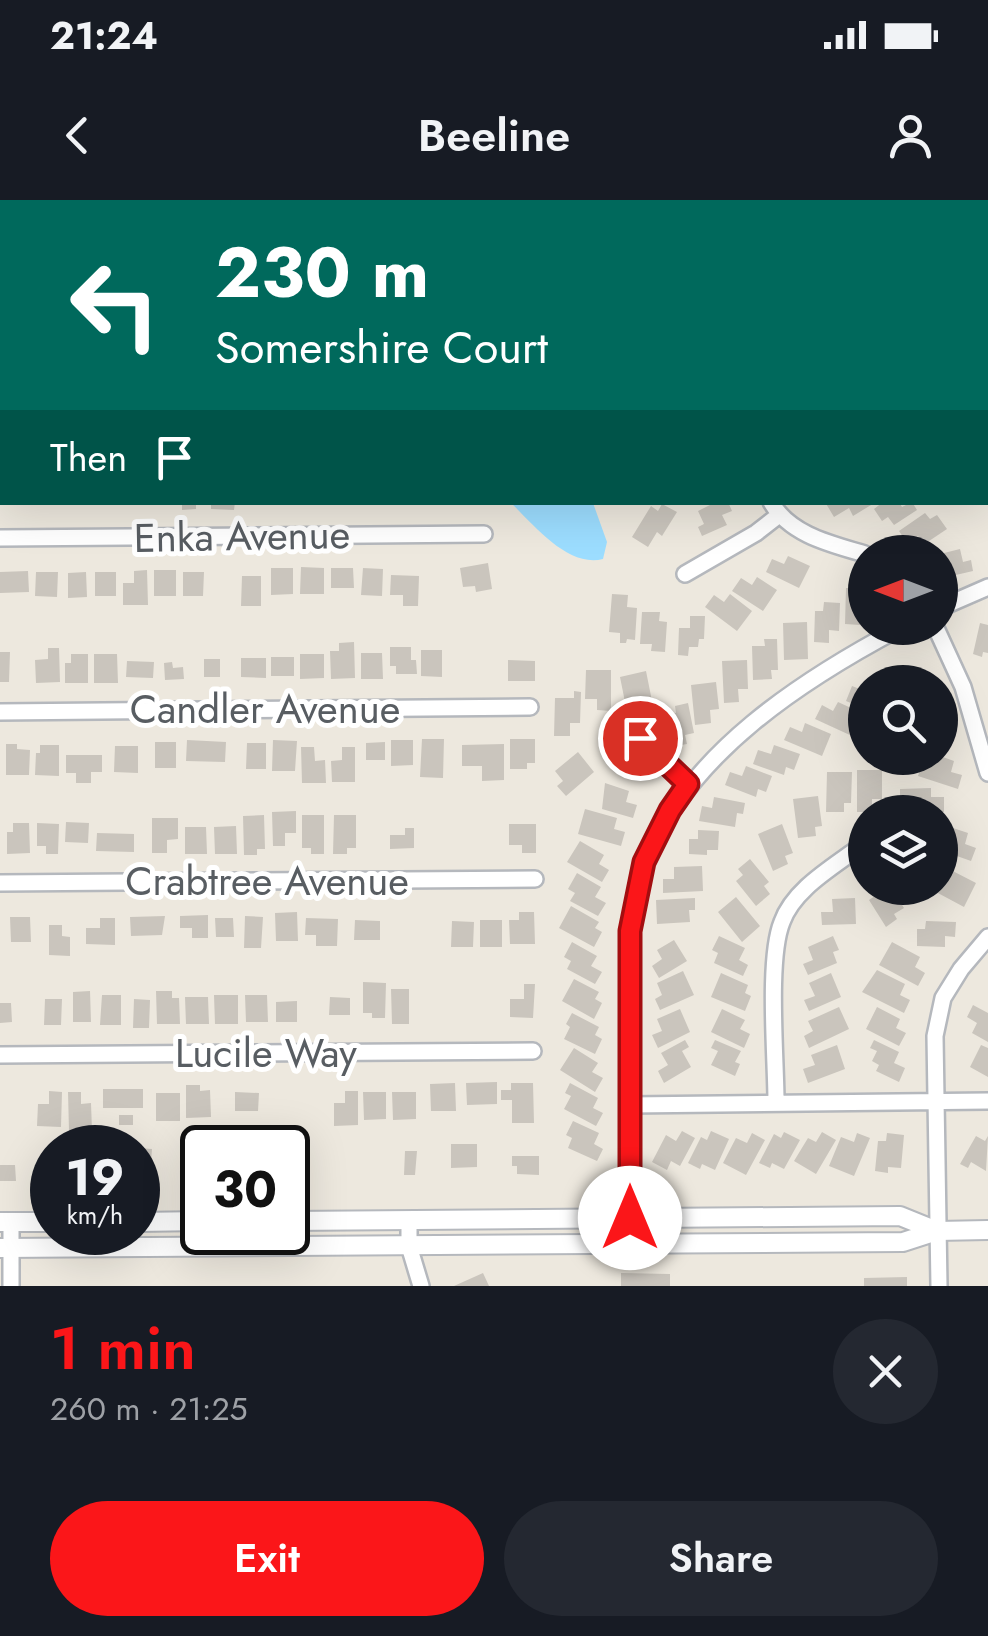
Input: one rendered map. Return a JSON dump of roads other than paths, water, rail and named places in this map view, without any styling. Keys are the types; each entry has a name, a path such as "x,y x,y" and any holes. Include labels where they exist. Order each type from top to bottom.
{"street":[{"path":"685,574 756,533 775,509 811,537 848,549"},
{"name":"Enka Avenue","path":"0,538 484,534"},
{"path":"958,600 988,587"},
{"path":"630,1218 630,931 644,862 670,810 724,745 867,645"},
{"path":"944,645 963,686 988,773"},
{"name":"Candler Avenue","path":"0,712 530,707"},
{"path":"640,738 688,784"},
{"path":"776,1102 775,958 782,920 812,882 848,855"},
{"name":"Crabtree Avenue","path":"0,883 534,879"},
{"path":"939,1286 935,1036 944,998 961,969 988,937"},
{"name":"Lucile Way","path":"0,1055 532,1051"},
{"path":"630,1105 988,1101"},
{"path":"310,1220 900,1216 938,1230"},
{"path":"408,1220 409,1246 421,1286"},
{"path":"6,1222 10,1286"},
{"path":"6,1248 903,1242 938,1230 988,1230"}],"water":[{"path":"513,505 594,505 607,542 603,559 577,557 541,533"}]}
